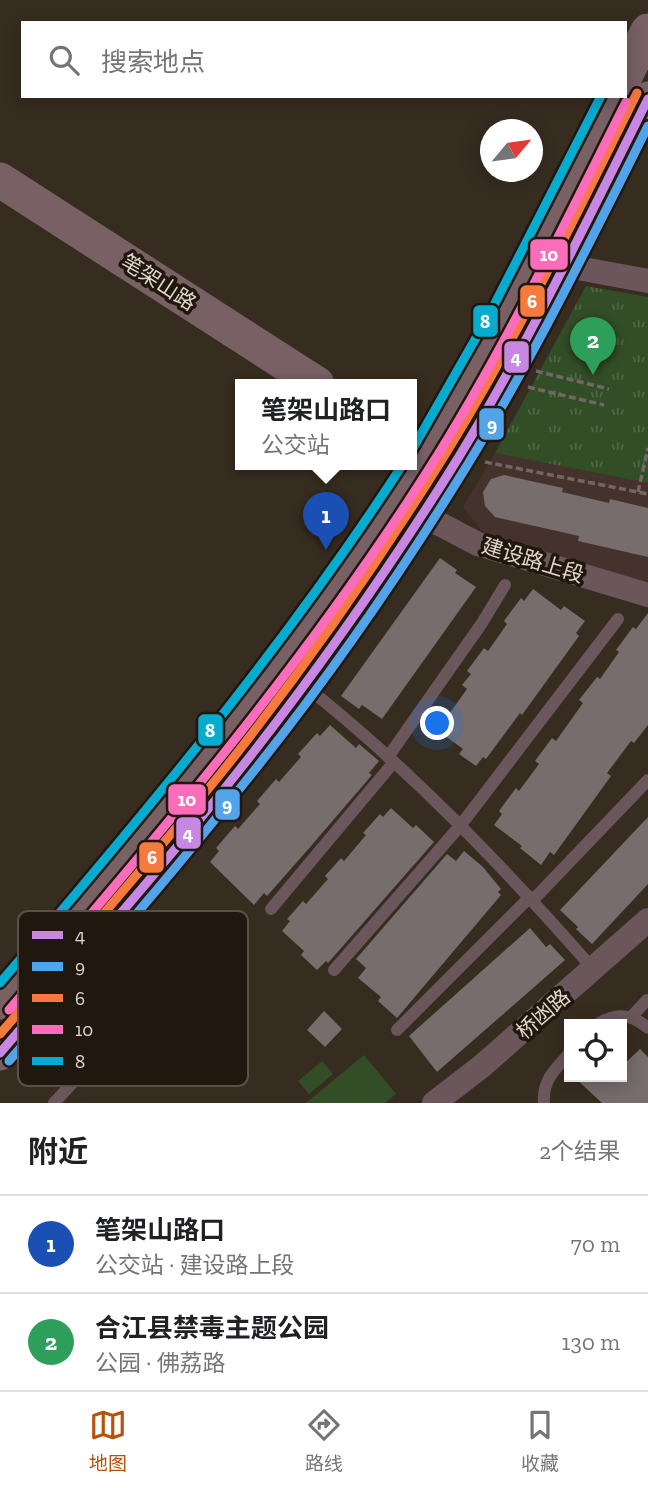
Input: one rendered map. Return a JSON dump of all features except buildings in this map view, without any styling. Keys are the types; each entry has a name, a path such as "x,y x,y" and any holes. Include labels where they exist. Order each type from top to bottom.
{"main road":[{"path":"627,72 648,31"},
{"path":"548,263 614,98"},
{"path":"122,911 233,778 304,685 408,507 442,458 548,263 648,99"},
{"name":"笔架山路","path":"0,180 309,379"},
{"path":"78,911 408,507"},
{"path":"0,1002 18,981"},
{"path":"0,1053 18,1032"}],"street":[{"path":"548,263 648,281"},
{"name":"建设路上段","path":"408,507 478,544 648,594"},
{"name":"桥凼路","path":"434,1103 482,1066 648,920"}],"lane":[{"path":"271,909 391,760 505,585"},
{"path":"334,970 460,827 618,619"},
{"path":"304,685 350,721 460,827 532,899 594,970"},
{"path":"397,1030 614,818 648,780"},
{"path":"631,1017 647,1000"},
{"path":"607,1019 613,1016 631,1017 648,1028"},
{"path":"544,1103 547,1080 564,1060"},
{"path":"54,1103 70,1086"}],"path":[{"path":"533,370 609,389"},
{"path":"525,386 604,405"},
{"path":"638,492 648,448"},
{"path":"442,458 648,494"}],"shaded area":[{"path":"495,453 648,483 648,584 490,536 481,530 463,507"}],"green space":[{"path":"586,286 648,297 648,483 495,453"},
{"path":"364,1055 396,1094 385,1103 306,1103"},
{"path":"322,1061 333,1074 309,1094 298,1081"}],"transit line":[{"name":"6","path":"105,911 226,767 280,697 383,552 487,384 539,288 637,93"},
{"name":"8","path":"417,441 489,315 600,98"},
{"name":"4","path":"122,911 264,738 343,631 442,484 498,390 550,294 648,99"},
{"name":"10","path":"94,911 280,681 331,613 427,472 481,382 531,290 626,102"},
{"name":"9","path":"139,911 273,747 327,675 453,488 506,400 555,310 648,126"},
{"name":"8","path":"61,911 159,794 261,665 399,470"},
{"name":"8","path":"0,983 18,962"},
{"name":"10","path":"9,1010 18,999"},
{"name":"6","path":"0,1034 18,1013"},
{"name":"4","path":"0,1053 18,1032"},
{"name":"9","path":"9,1061 18,1051"}],"place":[{"name":"合江县禁毒主题公园","path":"593,375"},
{"name":"笔架山路口","path":"326,550"}]}
